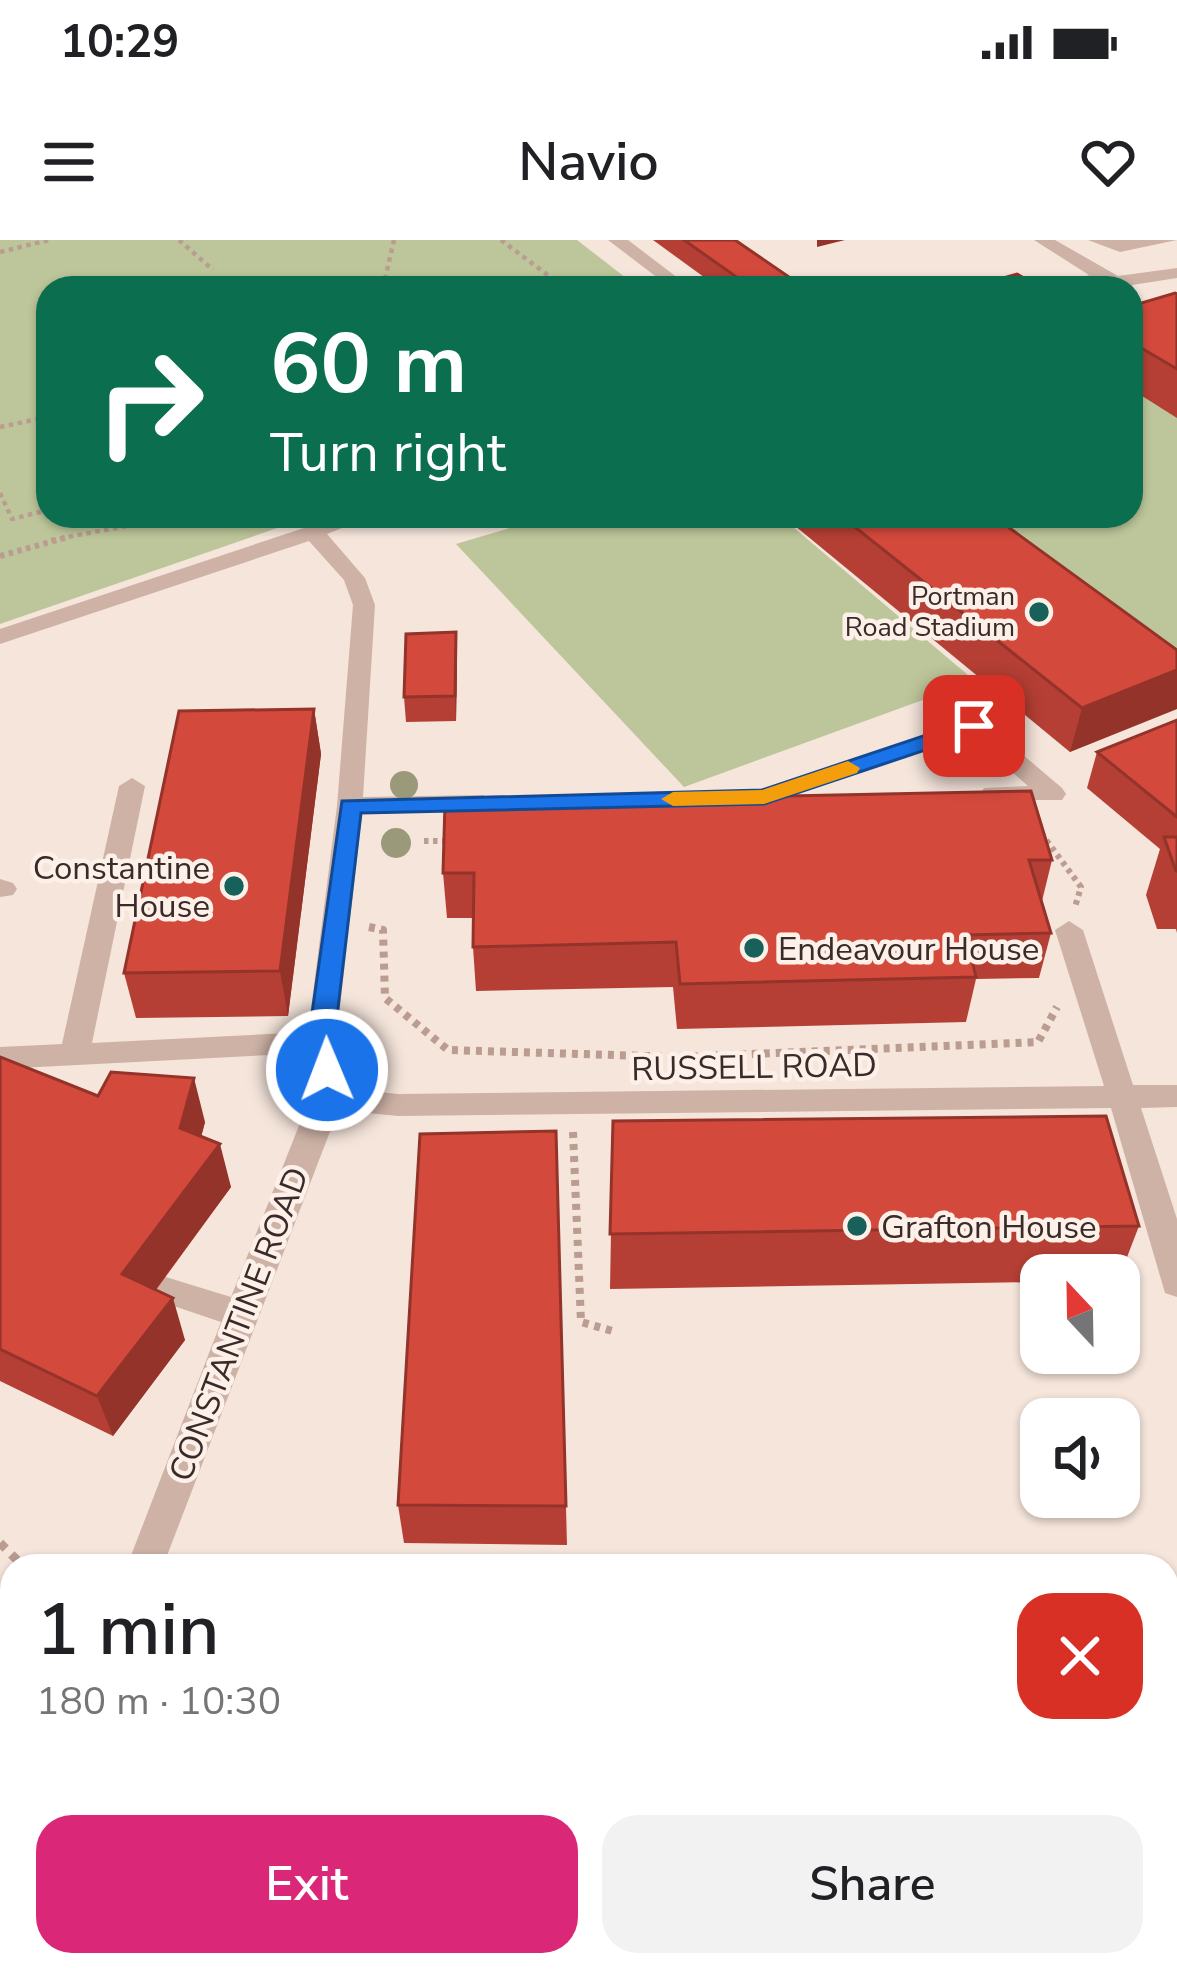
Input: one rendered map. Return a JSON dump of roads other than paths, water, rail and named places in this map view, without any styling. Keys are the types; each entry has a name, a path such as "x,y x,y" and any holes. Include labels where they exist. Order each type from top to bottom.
{"street":[{"path":"617,240 666,276"},
{"path":"1043,240 1104,276"},
{"path":"1097,240 1120,248 1168,240"},
{"path":"1143,283 1177,273"},
{"path":"0,637 326,528"},
{"path":"314,532 355,578 364,605 350,806 321,1042 336,1085"},
{"path":"852,796 752,797 974,726 1053,794 964,795"},
{"path":"74,1057 132,786"},
{"path":"350,806 502,802"},
{"path":"1069,930 1124,1097 1177,1284"},
{"path":"0,1058 321,1042"},
{"name":"RUSSELL ROAD","path":"336,1085 376,1104 1177,1096"},
{"name":"CONSTANTINE ROAD","path":"150,1554 319,1113 336,1085"},
{"path":"156,1287 243,1315"}],"place":[{"name":"Portman Road Stadium","path":"1039,612"},
{"name":"Constantine House","path":"234,886"},
{"name":"Endeavour House","path":"754,948"},
{"name":"Grafton House","path":"857,1226"}]}
